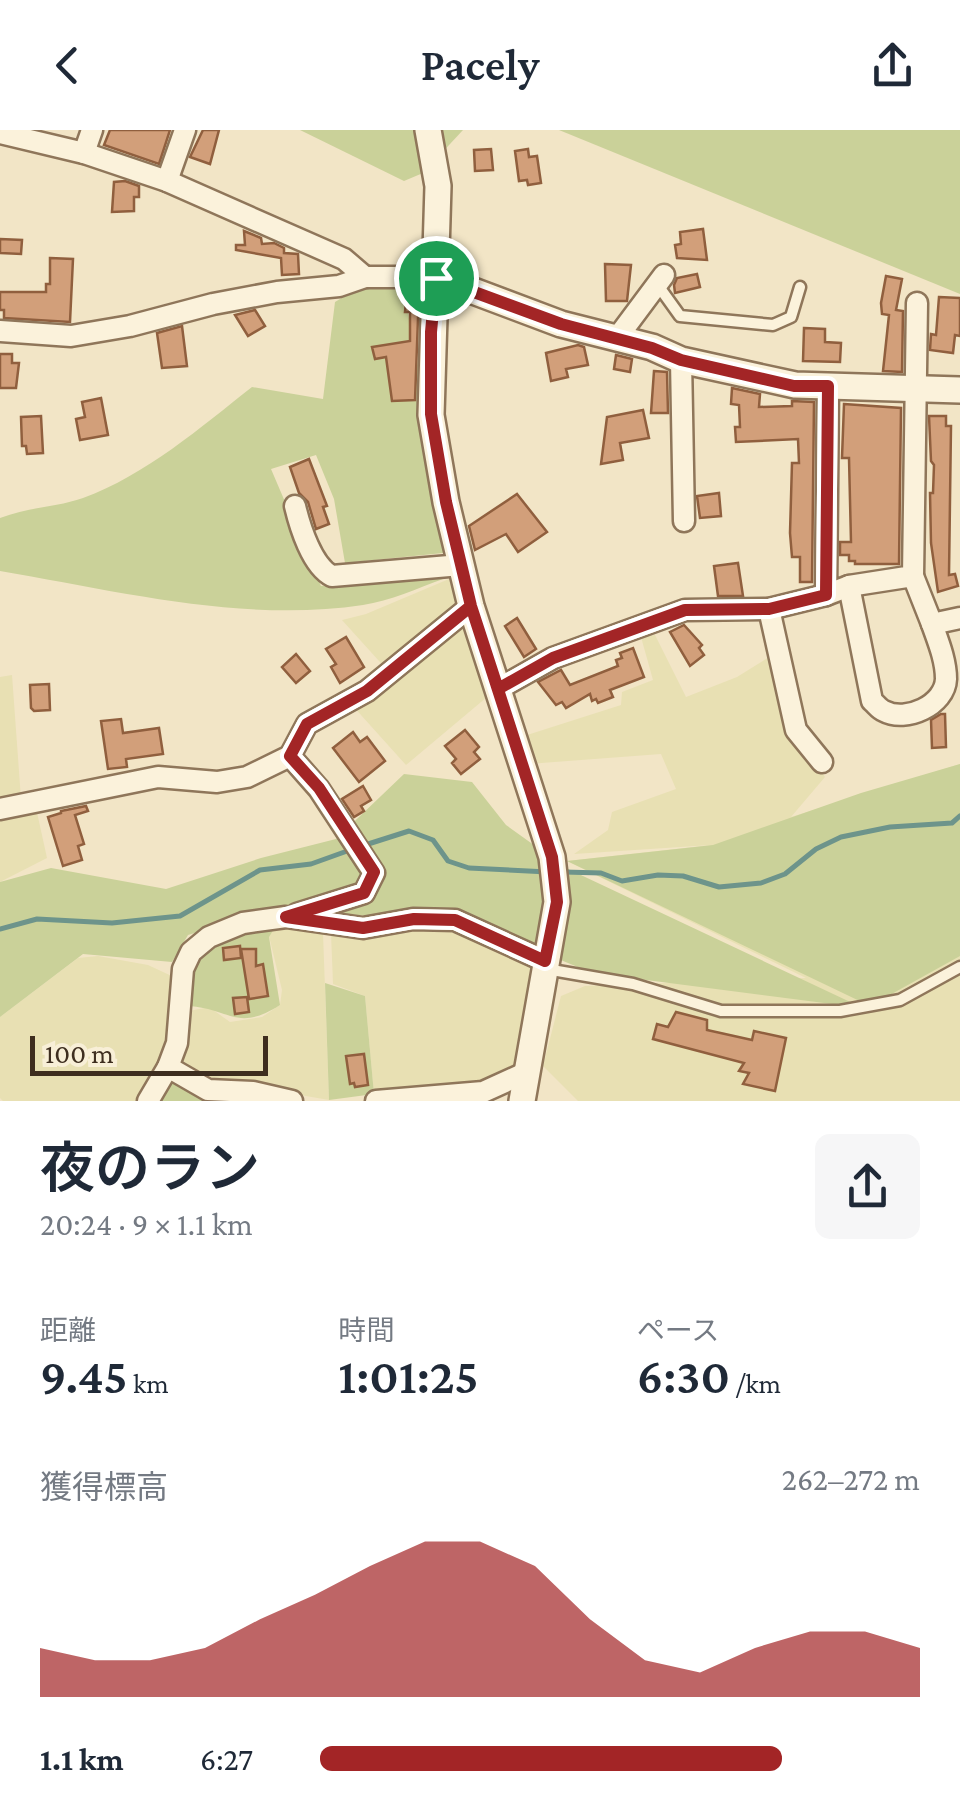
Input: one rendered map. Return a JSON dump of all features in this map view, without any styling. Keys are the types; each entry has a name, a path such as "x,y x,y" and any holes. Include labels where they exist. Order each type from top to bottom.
{"street":[{"path":"84,154 92,130"},
{"path":"167,180 185,130"},
{"path":"428,130 438,186 431,414 471,606 552,857 557,902 522,1101"},
{"path":"0,134 84,154 167,180 344,258 365,278"},
{"path":"0,331 71,336 130,326 213,304 339,286 365,278 436,278 561,324 681,360 794,386 960,390"},
{"path":"617,338 660,279"},
{"path":"849,586 872,701 886,713 906,714 927,708 943,692 944,668 913,576 916,303"},
{"path":"681,360 684,520"},
{"path":"826,595 828,386"},
{"path":"295,506 300,526 324,572 332,576 461,565"},
{"path":"498,689 553,658 685,610 769,609 849,586 913,576"},
{"path":"0,810 158,777 217,782 247,777 290,756 307,724 367,691 471,606"},
{"path":"769,609 796,730 822,762"},
{"path":"932,624 960,618"},
{"path":"148,1101 177,1044 183,970 190,952 209,937 243,923 286,917 364,893 374,872 319,788 290,756"},
{"path":"286,917 363,928 414,919 455,920 545,965"},
{"path":"168,1068 208,1090 253,1092 292,1101"},
{"path":"376,1101 483,1092 527,1072"}],"lane":[{"path":"660,279 680,316 774,326 791,318 800,287"},
{"path":"545,965 632,984 721,1011 840,1011 900,1000 960,967"}],"shaded area":[{"path":"449,579 487,697 406,765 352,705 389,672 342,620"},
{"path":"655,635 686,697 737,677 769,657 796,730 825,777 791,817 960,764 960,1101 578,1101 543,1066 561,996 585,986 806,978 567,861 711,845 574,854 608,830 612,812 676,789 661,754 528,764 524,736 621,705 622,692 653,680 641,637"},
{"path":"12,675 21,799 0,803 0,677"},
{"path":"36,808 47,858 0,882 0,814"},
{"path":"277,924 323,933 329,1100 220,1081 175,1063 141,1101 0,1098 0,1017 78,958 98,956 148,965 176,978 175,1014 209,1007 230,1022 262,1017 280,1005 282,990 269,936"},
{"path":"453,925 537,964 520,1066 484,1086 374,1094 365,996 333,984 331,933"}],"green space":[{"path":"300,130 463,130 423,173 404,181"},
{"path":"559,130 960,130 960,294"},
{"path":"402,281 453,552 345,563 334,499 316,455 271,469 321,586 441,571 443,579 363,605 272,610 181,602 0,571 0,518 83,498 129,477 252,387 323,399 335,302 367,283"},
{"path":"960,764 960,956 870,1006 567,861 713,845 861,793"},
{"path":"404,774 472,782 506,825 566,868 863,1008 592,973 448,913 386,918 280,907 188,935 172,962 83,954 0,1017 0,882 51,868 166,889 336,839"},
{"path":"277,924 269,937 280,1005 243,1018 187,1006 196,966 203,954 224,939"},
{"path":"325,983 365,996 374,1094 329,1100"},
{"path":"171,1076 201,1099 220,1101 155,1101"}],"building":[{"path":"110,130 170,130 159,164 104,145"},
{"path":"203,130 219,130 210,164 190,157"},
{"path":"491,149 493,170 475,171 474,150"},
{"path":"528,149 529,157 537,156 541,183 528,185 527,180 519,181 515,151"},
{"path":"114,182 139,186 134,211 112,212"},
{"path":"703,229 707,260 677,258 675,245 681,244 680,232"},
{"path":"244,231 261,238 262,244 274,243 284,248 284,253 298,254 299,274 282,275 281,258 236,250 236,245 245,245"},
{"path":"0,239 22,240 21,254 0,253"},
{"path":"50,258 73,259 70,322 4,318 0,292 46,292 46,284 50,284"},
{"path":"605,264 631,265 627,301 606,301"},
{"path":"697,274 700,287 675,293 677,278"},
{"path":"886,276 902,279 896,310 903,311 902,372 883,371 889,315 882,314 881,303"},
{"path":"407,291 419,291 415,400 392,401 386,357 375,359 372,347 410,341 410,312 405,312"},
{"path":"939,297 960,298 960,336 955,335 953,353 930,350 931,334 936,335"},
{"path":"255,310 265,326 248,336 235,315"},
{"path":"182,326 187,366 162,368 157,333"},
{"path":"804,328 825,329 825,342 841,343 840,362 803,361"},
{"path":"584,347 588,365 566,369 568,377 551,381 546,353"},
{"path":"0,354 12,354 12,363 19,363 16,388 0,388"},
{"path":"616,355 632,359 630,372 614,369"},
{"path":"654,371 667,372 668,413 651,413"},
{"path":"732,388 760,394 759,407 814,402 812,582 800,582 800,557 792,557 792,463 799,463 798,439 736,442 739,405 731,404"},
{"path":"101,398 108,435 80,440 76,419 85,417 82,402"},
{"path":"844,404 901,408 899,564 855,564 849,561 849,555 840,555 840,542 851,542 849,458 842,458"},
{"path":"643,410 649,438 620,443 623,460 601,464 607,417"},
{"path":"41,416 43,453 27,454 26,446 22,446 21,417"},
{"path":"929,416 946,416 946,426 951,426 949,575 955,574 958,586 938,592 931,543 934,465"},
{"path":"309,459 327,506 323,507 329,524 316,529 308,502 299,493 290,467"},
{"path":"719,493 721,516 700,518 697,496"},
{"path":"517,494 547,532 518,552 506,534 475,550 469,526"},
{"path":"738,563 743,596 718,596 714,566"},
{"path":"517,618 536,649 524,657 505,626"},
{"path":"684,625 702,645 699,648 704,655 690,666 670,632"},
{"path":"346,637 364,667 340,683 331,667 336,664 326,649"},
{"path":"633,648 644,677 610,690 613,697 598,703 596,699 592,701 590,694 566,708 562,702 556,705 538,682 561,670 570,685 618,666 620,653"},
{"path":"296,654 310,671 296,683 282,667"},
{"path":"49,684 50,710 34,711 30,685"},
{"path":"945,714 946,747 932,748 931,720"},
{"path":"121,719 123,733 159,728 163,754 126,759 127,767 108,769 101,721"},
{"path":"465,730 479,747 474,752 480,759 461,774 452,763 456,759 445,746"},
{"path":"353,732 360,742 367,737 385,761 359,782 333,748"},
{"path":"363,786 371,800 354,817 342,799"},
{"path":"86,806 88,811 75,815 84,844 78,846 82,860 63,866 48,817"},
{"path":"240,946 241,958 224,960 223,948"},
{"path":"241,949 256,949 256,966 263,964 268,996 249,999"},
{"path":"247,997 249,1012 235,1014 233,998"},
{"path":"676,1012 707,1020 707,1030 752,1040 754,1031 786,1038 775,1091 743,1084 749,1073 739,1071 744,1063 653,1039 657,1024 668,1027"},
{"path":"364,1054 368,1085 355,1087 350,1084 346,1056"}],"waterway":[{"path":"564,872 601,873 622,881 658,875 683,876 719,887 761,883 785,874 816,849 841,837 890,827 952,823 960,816"},
{"path":"365,845 409,831 433,840 448,861 469,868 548,872"},
{"path":"0,929 37,919 112,923 180,916 260,870 311,864 350,850"}],"route":[{"path":"436,278 431,332 431,414 446,502 471,606 552,857 557,902 545,961 455,920 414,919 363,928 286,917 364,893 374,872 319,788 290,756 307,724 367,691 471,606 498,689 553,658 685,610 769,609 826,595 828,386 794,386 681,360 652,348 561,324 436,278"}]}
